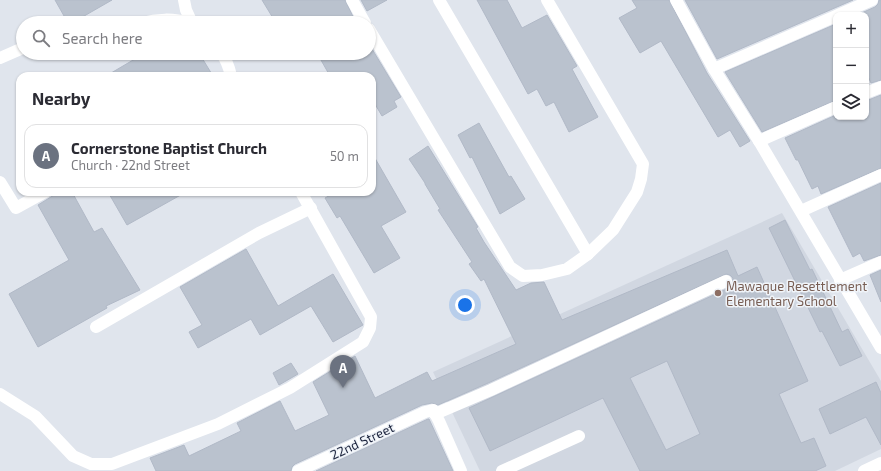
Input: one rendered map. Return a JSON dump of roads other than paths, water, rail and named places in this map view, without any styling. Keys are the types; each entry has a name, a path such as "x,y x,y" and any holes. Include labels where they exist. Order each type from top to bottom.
{"street":[{"path":"184,0 189,16"},
{"path":"352,0 361,16"},
{"path":"439,0 588,254"},
{"path":"376,41 510,267 523,276 542,275 567,269 588,254 613,230 633,198 641,179 643,164 547,0"},
{"path":"844,12 872,0"},
{"path":"679,1 714,69 759,141 840,280 880,345"},
{"path":"714,69 833,17"},
{"path":"0,58 16,50"},
{"path":"226,60 230,72"},
{"path":"869,92 881,87"},
{"path":"759,141 833,108"},
{"path":"801,211 881,175"},
{"path":"0,182 16,208 38,196"},
{"path":"0,394 35,416 73,456 91,464 112,464 218,424 290,388 363,342 370,328 371,317 304,196"},
{"path":"96,327 259,233 311,208"},
{"path":"840,280 881,262"},
{"name":"22nd Street","path":"298,471 430,413 491,390 726,281"},
{"path":"430,413 461,471"},
{"path":"502,471 579,436"},
{"path":"864,471 881,463"}],"place":[{"name":"Mawaque Resettlement Elementary School","path":"718,293"},
{"name":"Cornerstone Baptist Church","path":"343,388"}]}
